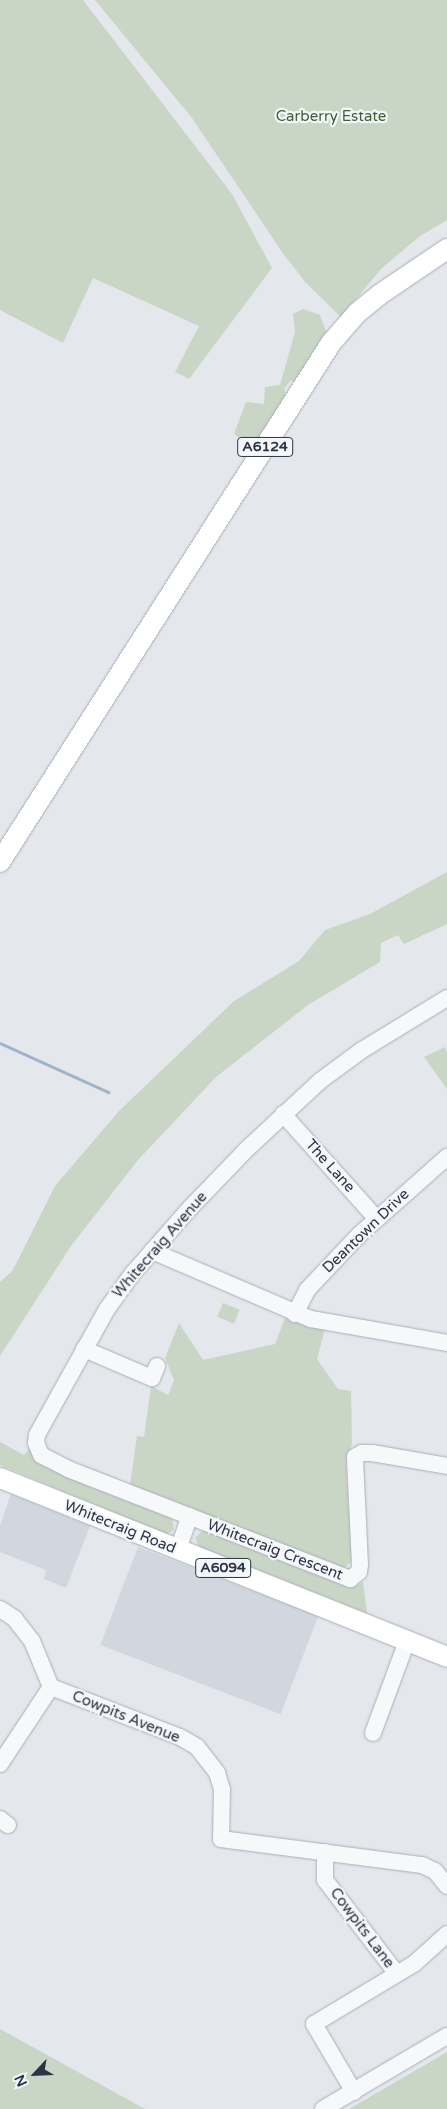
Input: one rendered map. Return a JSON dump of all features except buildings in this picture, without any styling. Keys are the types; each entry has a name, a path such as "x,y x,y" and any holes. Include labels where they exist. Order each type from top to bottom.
{"main road":[{"name":"A6124","path":"0,862 331,343 357,313 378,295 447,249"},
{"name":"Whitecraig Road","path":"0,1478 447,1656"}],"street":[{"name":"Whitecraig Avenue","path":"190,1516 68,1469 41,1455 37,1435 116,1294 152,1251 283,1114 362,1050 447,998"},
{"name":"The Lane","path":"283,1114 376,1218"},
{"name":"Deantown Drive","path":"295,1314 307,1290 376,1218 447,1157"},
{"path":"152,1251 295,1314 325,1323 447,1343"},
{"path":"84,1349 152,1378 157,1366"},
{"name":"Whitecraig Crescent","path":"190,1516 350,1579 359,1572 360,1565 355,1457 362,1453 372,1453 447,1466"},
{"path":"178,1550 190,1516"},
{"path":"0,1609 14,1618 32,1641 50,1687 0,1764"},
{"path":"372,1732 407,1641"},
{"name":"Cowpits Avenue","path":"50,1687 180,1737 197,1747 217,1773 222,1789 221,1839 325,1852"},
{"path":"325,1852 422,1865 435,1871 447,1886"},
{"name":"Cowpits Lane","path":"325,1852 325,1880 397,1974"},
{"name":"Cowpits Lane","path":"354,2092 314,2024 415,1963 447,1934"},
{"path":"323,2109 447,2036"}],"shaded area":[{"path":"11,1494 90,1526 66,1588 44,1579 46,1570 0,1552 0,1526"},
{"path":"138,1547 318,1616 281,1714 100,1645"}],"green space":[{"path":"0,0 83,0 232,194 272,268 189,379 175,372 199,326 93,278 63,343 0,310"},
{"name":"Carberry Estate","path":"95,0 447,0 447,220 420,236 381,269 341,317 306,283 282,252 192,118"},
{"path":"303,309 320,315 328,337 298,381 290,381 284,389 288,400 258,443 248,444 234,434 246,402 264,404 265,387 280,385 295,332 293,314"},
{"path":"447,872 447,924 404,944 398,935 381,943 380,962 308,1005 216,1077 138,1160 71,1246 0,1356 0,1282 13,1270 55,1186 119,1111 234,1001 299,961 325,930 370,914"},
{"path":"445,1047 447,1052 447,1089 424,1057"},
{"path":"223,1303 240,1310 234,1324 217,1317"},
{"path":"285,1318 325,1329 317,1359 338,1389 351,1391 352,1444 346,1464 352,1561 342,1570 130,1485 137,1436 144,1437 151,1386 168,1395 174,1380 165,1358 179,1323 203,1360 275,1344"},
{"path":"0,1442 24,1455 30,1448 172,1517 174,1530 166,1534 0,1465"},
{"path":"205,1528 345,1586 353,1587 363,1582 367,1613 199,1547 195,1538"},
{"path":"0,2029 145,2109 0,2109"},
{"path":"447,2052 447,2109 349,2109"}],"waterway":[{"path":"0,1043 108,1092"}]}
